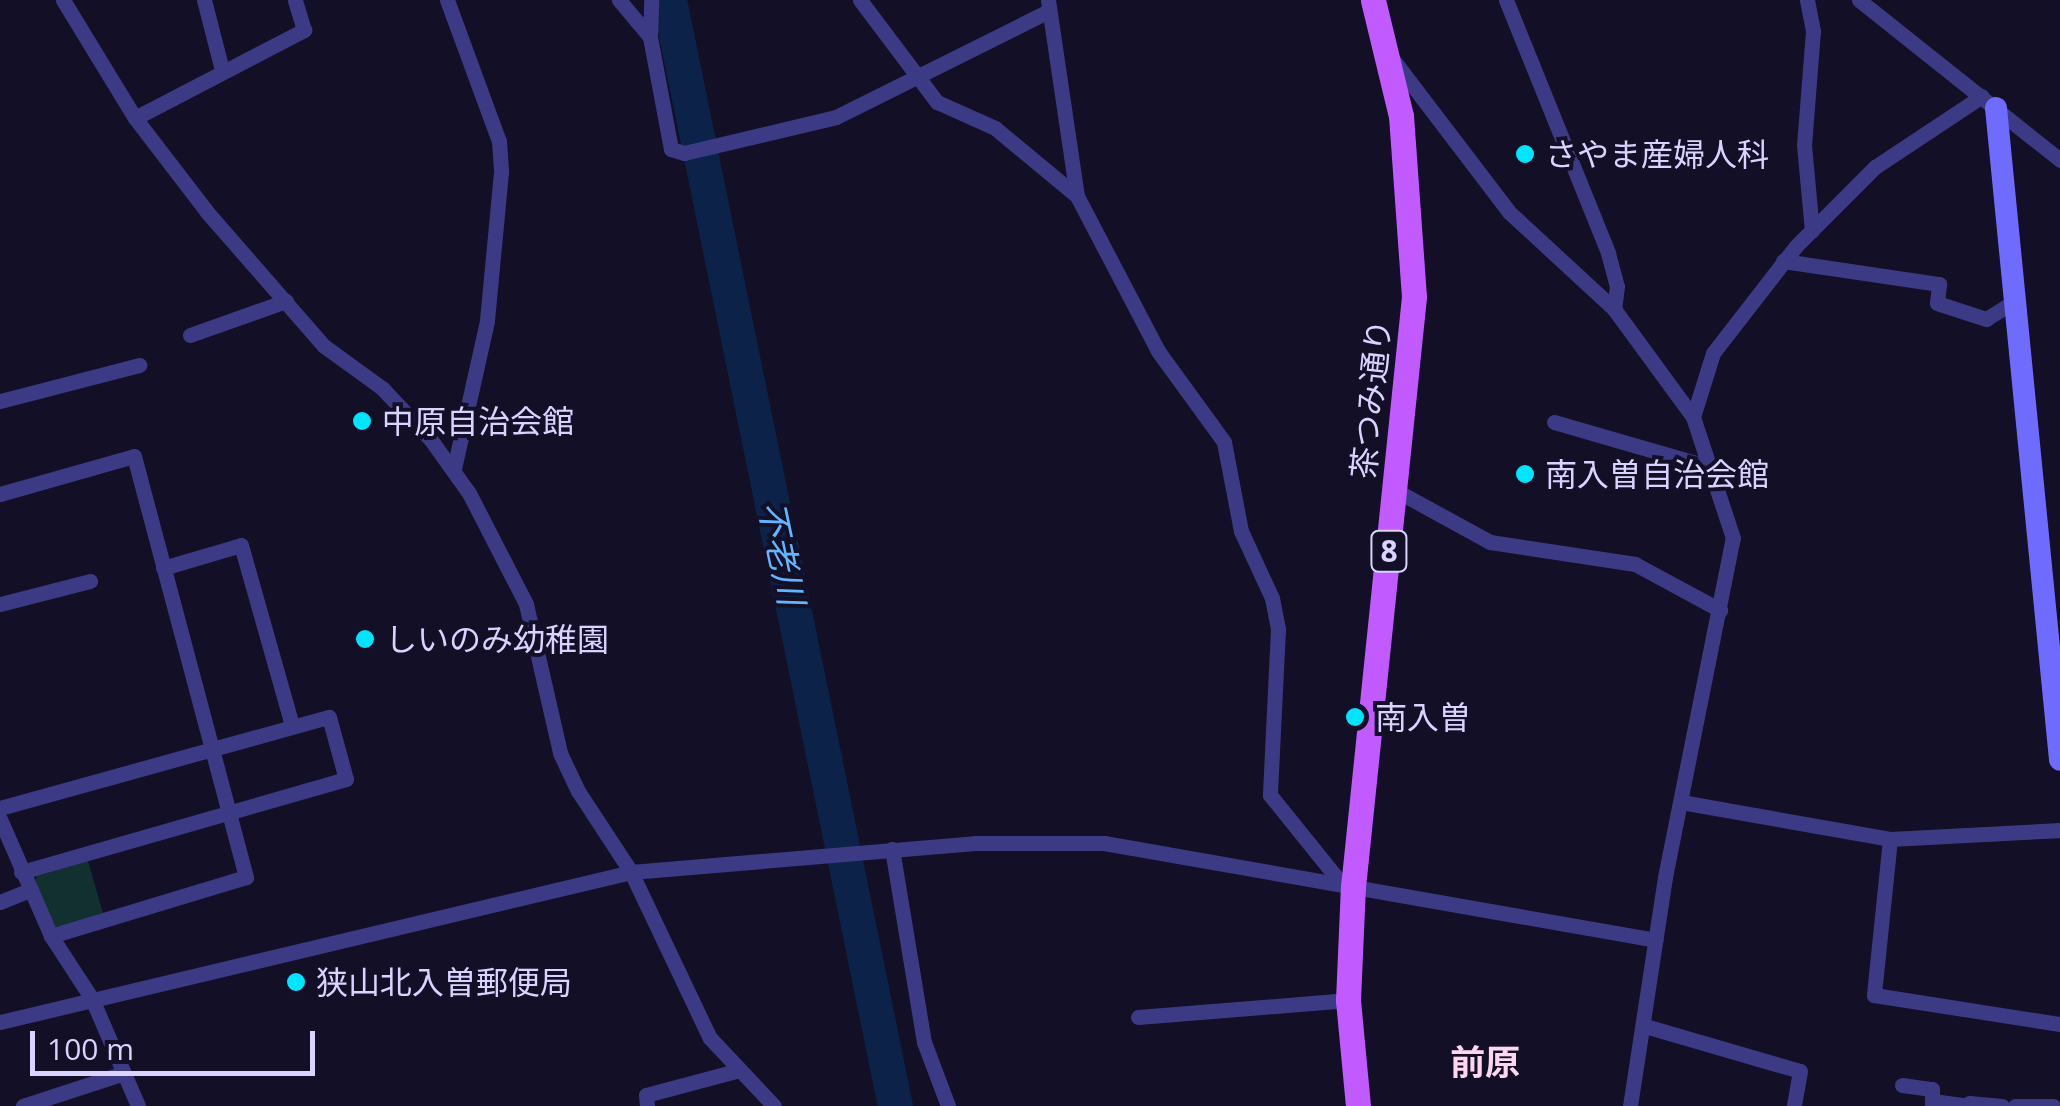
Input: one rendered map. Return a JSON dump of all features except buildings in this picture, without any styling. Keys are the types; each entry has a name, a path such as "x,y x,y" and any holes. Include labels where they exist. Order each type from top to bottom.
{"main road":[{"name":"茶つみ通り","path":"1358,1106 1348,1000 1347,885 1396,490 1414,239 1389,54 1373,0"}],"street":[{"path":"63,0 135,118 286,301 324,346 382,388 454,470 526,604 560,753 631,872 710,1038 774,1106"},
{"path":"204,0 222,70"},
{"path":"135,118 304,30 295,0"},
{"path":"447,0 499,140 501,172 488,321 454,470"},
{"path":"619,0 650,37"},
{"path":"651,0 650,37 672,149 684,153 836,117 1049,6 1077,196 1148,336 1224,442 1241,531 1262,568 1278,629 1270,795 1347,885"},
{"path":"860,0 937,102 995,128 1077,196"},
{"path":"1506,0 1608,253 1617,286 1614,310"},
{"path":"1807,0 1813,31 1804,146 1812,232"},
{"path":"1859,0 2060,160"},
{"path":"1389,54 1509,212 1614,310 1694,417 1733,538 1681,802 1630,1106"},
{"path":"1694,417 1723,332 1782,261 1874,167 1989,102"},
{"path":"1989,102 2060,760"},
{"path":"1782,261 1938,284 1937,302 1986,319 2013,302"},
{"path":"190,335 286,301"},
{"path":"0,401 140,365"},
{"path":"1554,422 1710,466"},
{"path":"0,494 134,456 246,877 51,936"},
{"path":"1396,490 1490,542 1635,564 1720,610"},
{"path":"163,568 241,545 292,725"},
{"path":"0,604 90,580"},
{"path":"0,808 329,716 346,779 21,872"},
{"path":"1681,802 1890,839 2060,830"},
{"path":"1,826 51,936 92,999 138,1106"},
{"path":"1890,839 1874,995 2060,1024"},
{"path":"0,1022 631,872 868,850 1104,843 1656,940"},
{"path":"892,850 924,1042 948,1106"},
{"path":"0,902 29,890"},
{"path":"1138,1017 1348,1000"},
{"path":"1645,1026 1800,1071 1794,1106"},
{"path":"646,1106 646,1096 740,1070"},
{"path":"23,1106 121,1074"},
{"path":"1902,1086 1932,1089 1932,1103 2002,1106"},
{"path":"2015,1106 2052,1106"}],"green space":[{"path":"88,861 103,913 56,928 34,883 37,876"}],"waterway":[{"name":"不老川","path":"669,0 895,1106"}],"place":[{"name":"さやま産婦人科","path":"1525,154"},
{"name":"中原自治会館","path":"362,421"},
{"name":"南入曽自治会館","path":"1525,474"},
{"name":"しいのみ幼稚園","path":"365,639"},
{"name":"南入曽","path":"1355,717"},
{"name":"狭山北入曽郵便局","path":"296,982"}],"district":[{"name":"前原","path":"1485,1062"}]}
